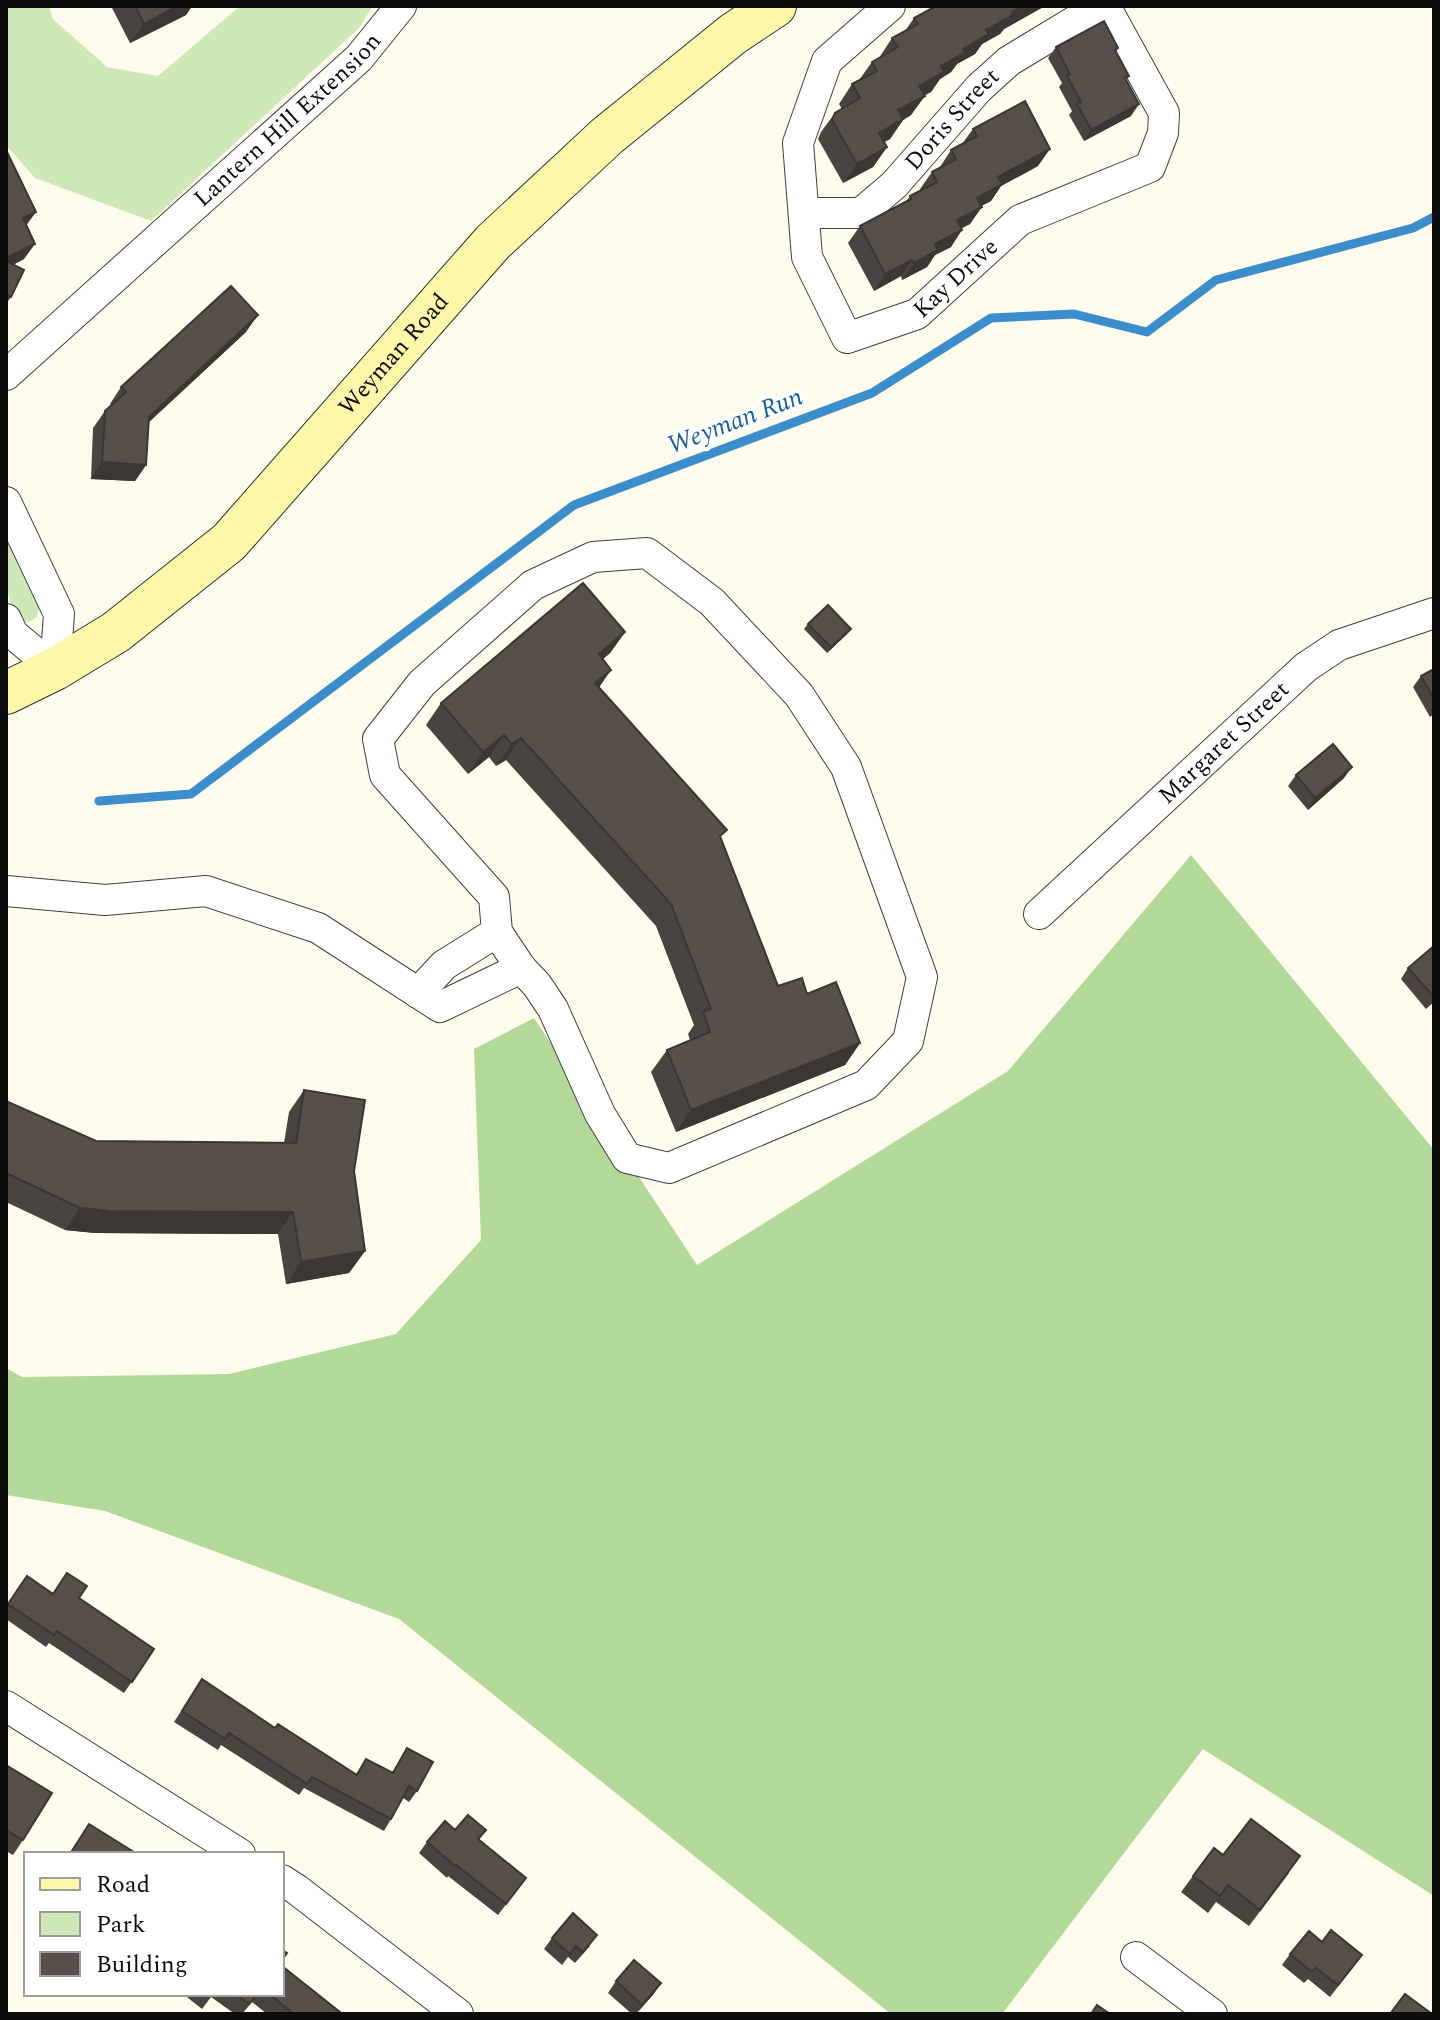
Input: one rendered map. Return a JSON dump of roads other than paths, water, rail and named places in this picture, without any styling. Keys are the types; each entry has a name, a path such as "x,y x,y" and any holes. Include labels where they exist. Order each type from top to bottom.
{"street":[{"name":"Lantern Hill Extension","path":"6,375 359,58 401,6"},
{"name":"Weyman Road","path":"6,693 55,669 116,632 229,542 493,242 607,136 733,34 775,6"},
{"name":"Kay Drive","path":"890,6 827,61 798,143 807,257 847,338 917,314 1020,220 1150,167 1163,133 1164,113 1102,6"},
{"name":"Doris Street","path":"804,213 861,213 894,185 979,88 1009,61 1102,6"},
{"path":"6,502 59,614 55,669"},
{"path":"647,553 712,602 799,695 846,767 922,977 908,1041 866,1085 669,1168 627,1158 600,1114 553,1009 521,968 497,932 494,897 385,775 378,739 422,683 533,585 593,557 647,553"},
{"name":"Margaret Street","path":"1039,914 1306,667 1339,645 1434,613"},
{"path":"6,619 13,634 55,669"},
{"path":"6,891 105,900 206,891 318,928 440,1007 521,968"},
{"path":"418,993 444,965 497,932"},
{"path":"6,1706 237,1852"},
{"path":"284,1882 458,2014"},
{"path":"1136,1957 1212,2014"}],"waterway":[{"name":"Weyman Run","path":"99,801 191,794 574,505 872,393 991,318 1074,314 1147,332 1216,280 1413,228 1434,217"}]}
